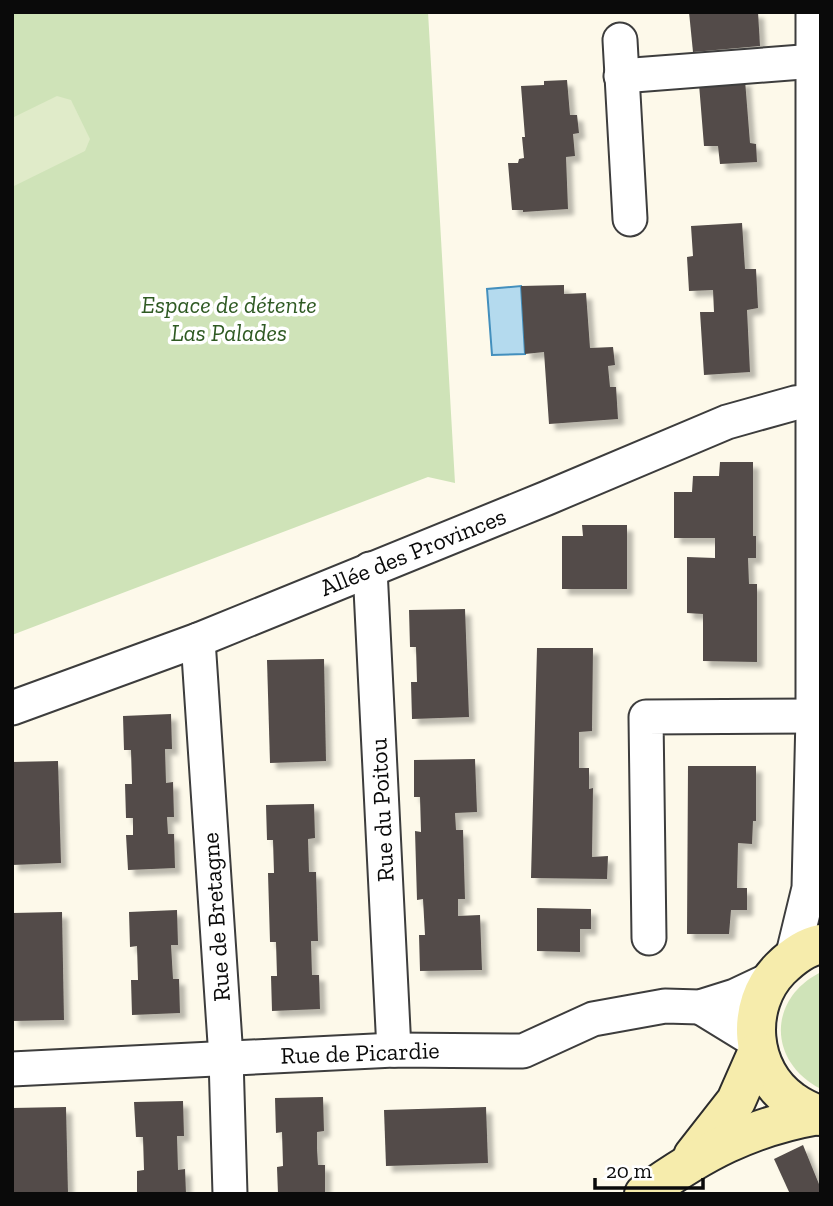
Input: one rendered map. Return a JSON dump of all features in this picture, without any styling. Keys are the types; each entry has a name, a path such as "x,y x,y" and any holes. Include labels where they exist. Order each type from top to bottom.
{"main road":[{"path":"795,960 760,1002 755,1026 757,1047 770,1079 791,1101 820,1115"},
{"path":"688,1162 736,1101 757,1047"},
{"path":"644,1194 688,1162 758,1129 820,1115"}],"street":[{"path":"795,960 815,897 813,12"},
{"path":"620,40 630,219"},
{"path":"621,76 814,61"},
{"name":"Allée des Provinces","path":"12,708 198,640 727,422 795,403 813,401"},
{"name":"Rue du Poitou","path":"370,569 394,1050"},
{"name":"Rue de Bretagne","path":"198,640 226,1058 230,1194"},
{"path":"649,938 646,717 813,716"},
{"name":"Rue de Picardie","path":"12,1069 394,1050 523,1051 593,1019 665,1006 701,1007 735,996 795,960"},
{"path":"701,1007 757,1047"}],"green space":[{"name":"Espace de détente Las Palades","path":"12,12 428,12 455,483 428,477 12,635"},
{"path":"57,96 71,100 90,139 85,151 12,187 12,118"},
{"path":"821,972 821,1089 791,1063 783,1047 781,1030 783,1014 791,998 803,984"}],"water":[{"path":"521,286 525,354 492,355 487,289"}],"building":[{"path":"689,12 758,12 760,46 693,52"},
{"path":"567,80 570,115 577,115 579,133 573,134 575,156 566,157 568,209 523,212 512,210 508,163 518,163 519,159 524,158 521,86"},
{"path":"745,80 750,143 756,144 757,162 720,164 718,146 704,146 699,84"},
{"path":"742,223 745,269 756,269 758,308 747,310 750,372 704,375 700,312 714,312 713,290 689,291 687,257 693,256 691,226"},
{"path":"564,285 564,294 586,293 590,348 613,347 615,365 608,366 610,387 616,387 618,419 549,424 544,352 525,354 521,286"},
{"path":"720,462 753,462 753,536 756,536 756,558 748,558 749,584 757,584 757,662 703,661 703,614 687,613 687,557 715,558 715,538 674,538 674,492 692,492 693,476 719,476"},
{"path":"582,525 627,525 627,589 562,589 562,536 583,536"},
{"path":"465,609 469,717 412,719 411,682 417,682 416,647 410,647 409,610"},
{"path":"537,648 593,648 592,731 579,732 579,768 589,768 589,789 593,788 592,857 608,856 607,879 531,878"},
{"path":"324,659 326,761 270,763 267,660"},
{"path":"171,714 172,749 165,749 166,783 173,782 174,817 167,817 168,834 174,834 175,868 128,870 126,835 133,835 133,818 126,818 125,784 132,784 131,750 124,750 123,716"},
{"path":"475,759 477,812 455,813 456,830 463,830 465,899 458,899 458,916 480,915 482,970 420,971 419,935 425,935 423,899 417,900 415,831 421,832 420,797 414,797 414,760"},
{"path":"58,761 61,863 12,865 12,762"},
{"path":"688,766 756,766 756,821 753,821 752,844 738,843 737,888 747,888 747,910 731,910 729,934 687,934"},
{"path":"314,804 315,838 308,839 309,872 316,872 318,941 311,941 312,975 319,975 320,1009 272,1011 271,976 277,976 276,942 270,942 268,873 274,873 273,840 267,840 266,805"},
{"path":"537,908 591,909 591,929 580,929 580,952 537,951"},
{"path":"177,910 178,945 171,945 173,979 179,979 180,1013 132,1015 131,980 138,980 137,946 130,947 129,912"},
{"path":"62,912 64,1020 12,1021 12,913"},
{"path":"323,1097 324,1131 317,1132 317,1149 318,1165 325,1165 325,1194 278,1194 277,1167 283,1166 282,1132 276,1133 275,1098"},
{"path":"183,1101 184,1136 177,1136 178,1170 185,1169 186,1194 137,1194 137,1171 144,1170 143,1137 136,1137 134,1102"},
{"path":"66,1107 68,1194 12,1194 12,1108"},
{"path":"486,1107 488,1163 386,1166 384,1110"},
{"path":"803,1145 821,1194 790,1194 774,1159"}]}
